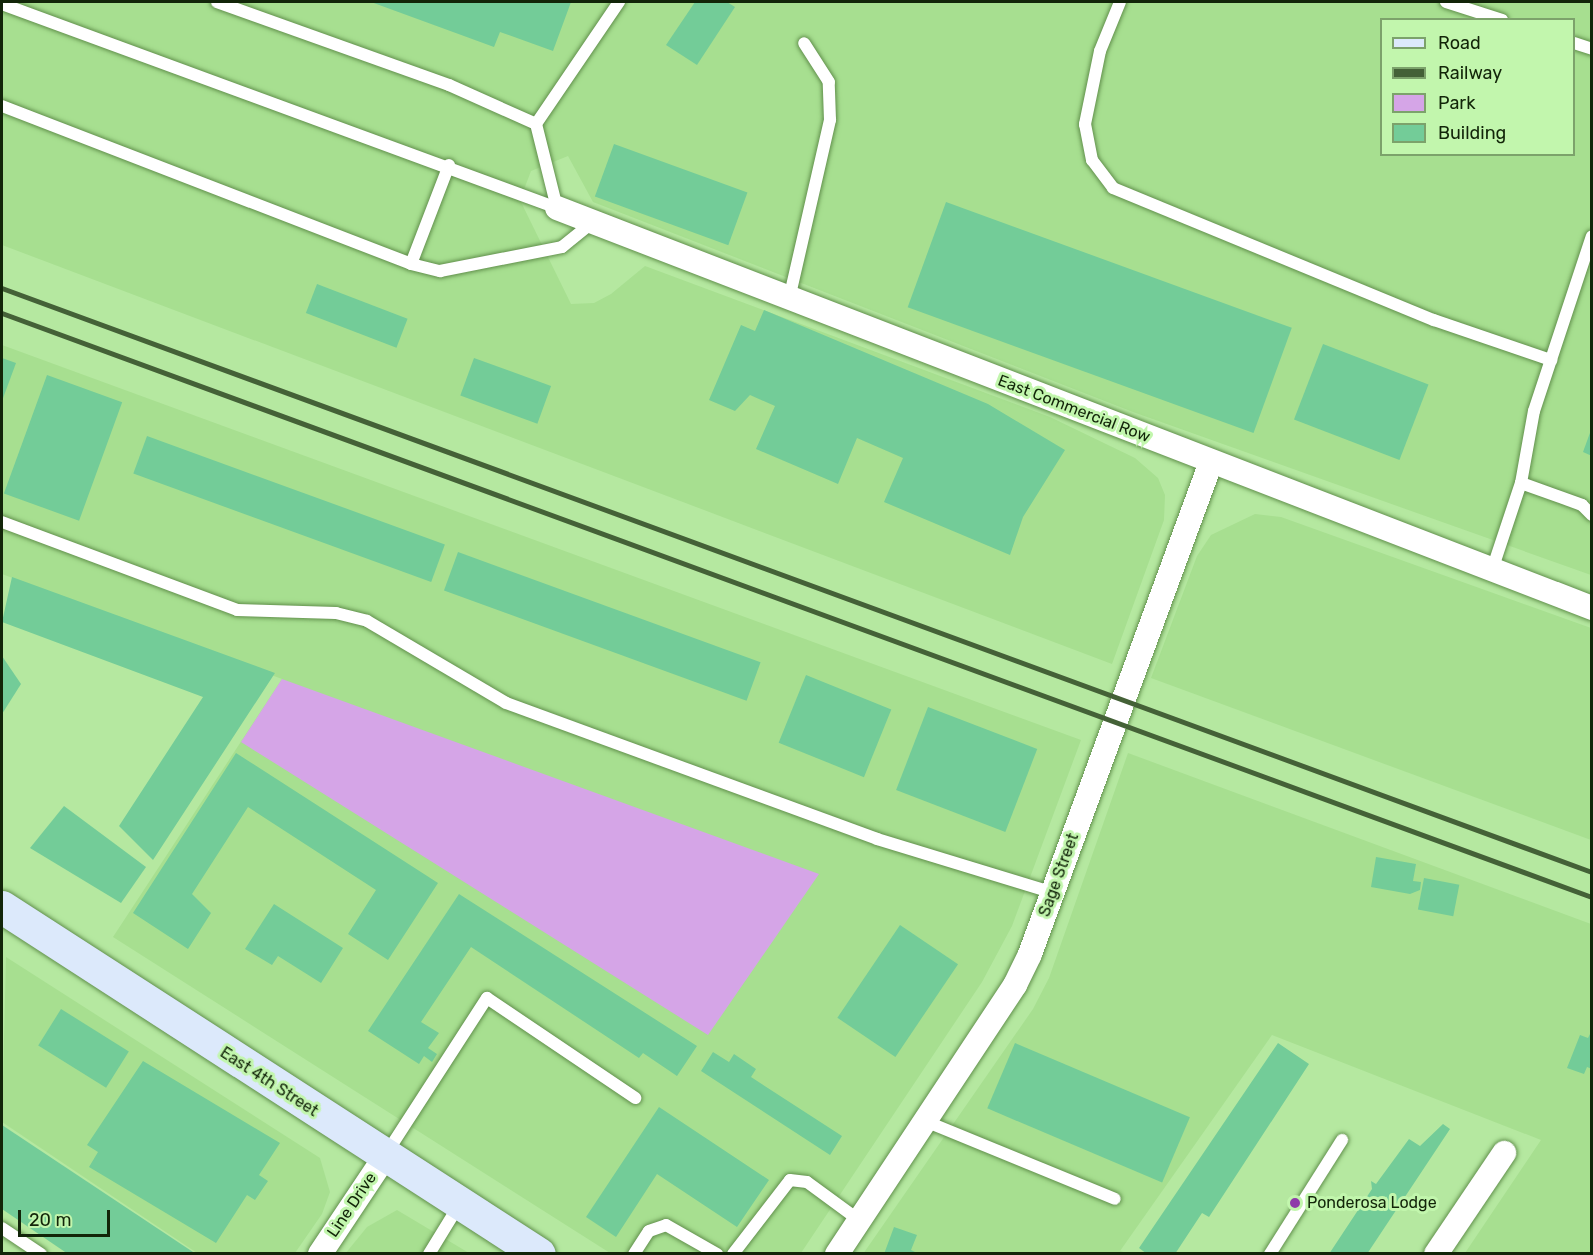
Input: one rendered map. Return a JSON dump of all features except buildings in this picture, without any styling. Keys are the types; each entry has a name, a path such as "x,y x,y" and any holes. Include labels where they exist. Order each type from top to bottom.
{"main road":[{"name":"East 4th Street","path":"2,907 384,1158 539,1254"}],"street":[{"name":"East Commercial Row","path":"557,208 1592,608"},
{"name":"Sage Street","path":"837,1254 1015,985 1054,893 1212,462"},
{"path":"1436,1254 1504,1153"},
{"name":"Line Drive","path":"320,1254 384,1158"}],"lane":[{"path":"217,2 449,85 536,124"},
{"path":"557,208 536,124 619,2"},
{"path":"1120,2 1100,51 1085,124 1092,160 1113,188 1434,320 1551,360"},
{"path":"1446,2 1496,18"},
{"path":"2,4 449,165 557,208"},
{"path":"789,299 830,120 829,82 804,43"},
{"path":"1575,43 1592,49"},
{"path":"2,106 411,264 440,271 562,247 592,223"},
{"path":"411,264 449,165"},
{"path":"1492,570 1521,483 1534,411 1592,236"},
{"path":"1521,483 1582,505 1592,515"},
{"path":"2,522 237,610 336,613 367,621 506,704 878,839 1054,893"},
{"path":"384,1158 487,998 635,1098"},
{"path":"925,1121 1115,1199"},
{"path":"1270,1254 1342,1140"},
{"path":"733,1254 790,1180 807,1182 859,1220"},
{"path":"429,1254 459,1205"},
{"path":"634,1254 649,1231 666,1225 717,1254"},
{"path":"2,1228 41,1254"}],"shaded area":[{"path":"2,2 1591,2 1591,575 1133,412 593,202 568,156 531,171 520,200 571,304 594,303 611,294 645,266 1050,417 1135,458 1158,478 1165,495 1164,520 1112,664 2,245"},
{"path":"2,345 1081,740 1012,926 982,982 801,1253 610,1253 113,937 282,679 2,574"},
{"path":"1255,514 1281,517 1591,628 1591,840 1151,678 1197,556 1211,535"},
{"path":"1128,753 1591,924 1591,1253 1465,1253 1541,1140 1272,1035 1120,1251 1127,1253 863,1254 1033,1009 1049,978"},
{"path":"6,957 320,1158 330,1192 322,1214 295,1253 197,1253 2,1122"},
{"path":"397,1210 469,1253 345,1254 367,1227"}],"green space":[{"path":"282,679 819,874 708,1035 241,742"}],"railway":[{"path":"2,288 1592,872"},
{"path":"2,313 1592,897"}],"place":[{"name":"Ponderosa Lodge","path":"1295,1203"}]}
